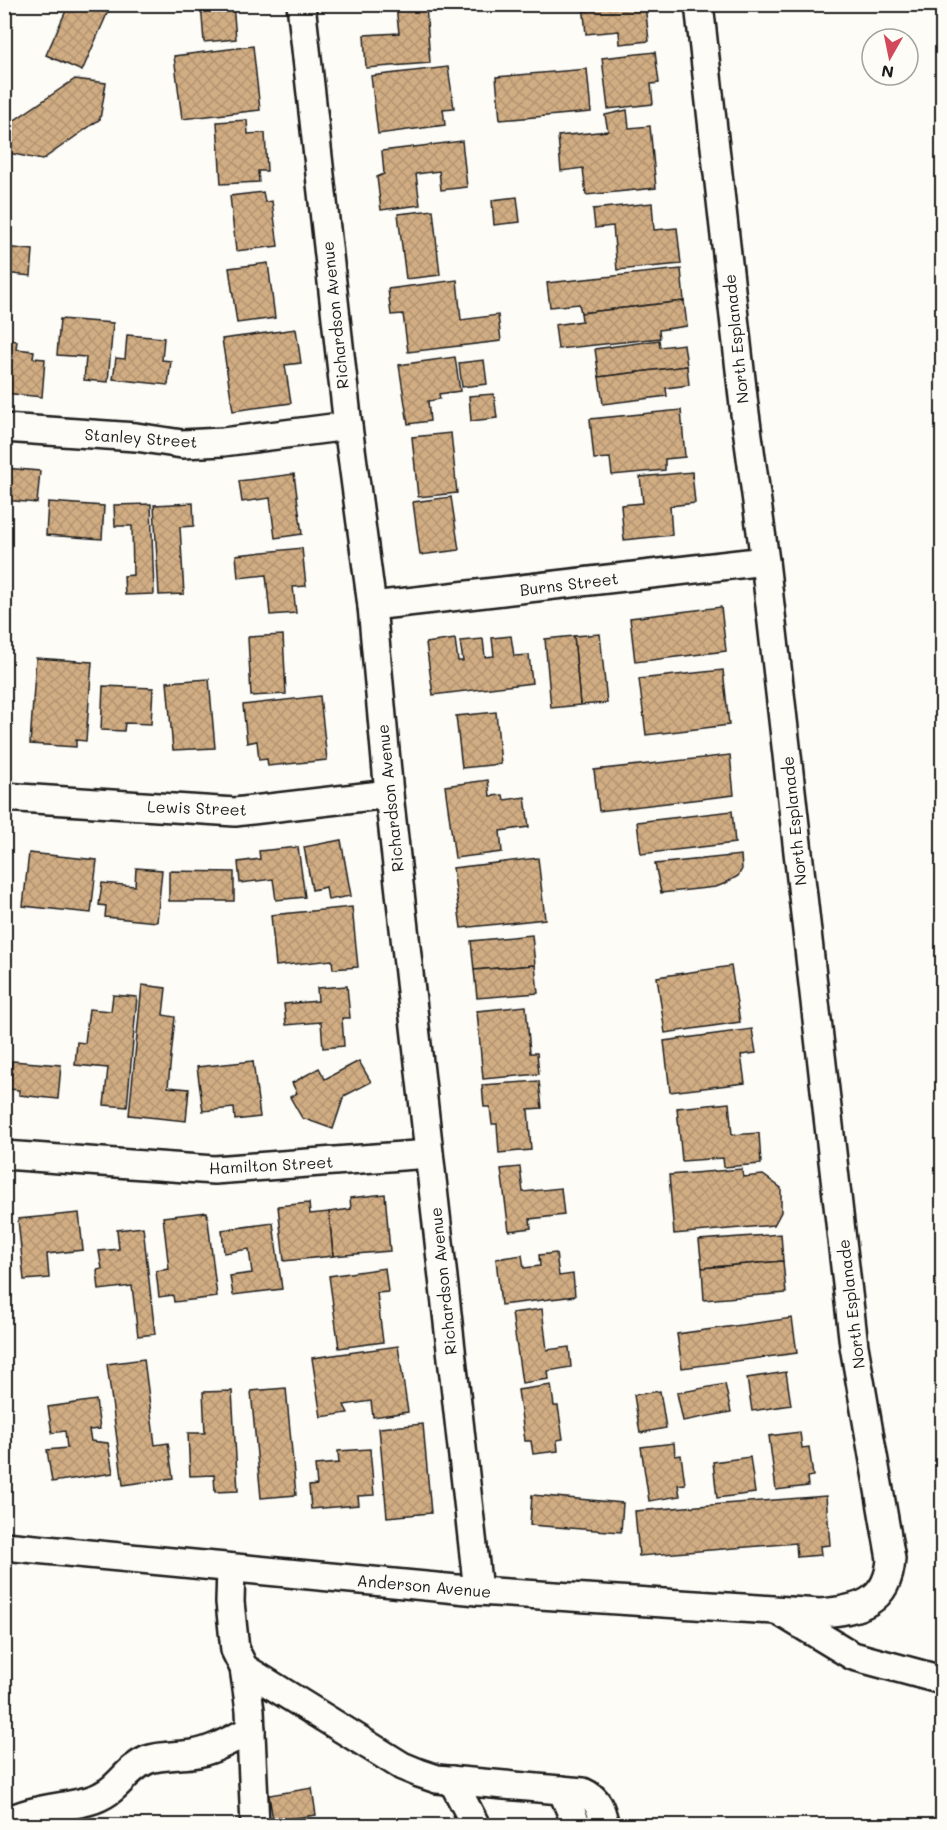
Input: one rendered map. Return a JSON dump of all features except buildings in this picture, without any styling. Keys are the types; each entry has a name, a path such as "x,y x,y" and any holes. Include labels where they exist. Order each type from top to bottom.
{"street":[{"name":"Richardson Avenue","path":"301,4 348,426 372,606 389,794 478,1591"},
{"name":"North Esplanade","path":"699,4 854,1346 891,1559 890,1577 884,1590 873,1599 844,1611"},
{"name":"Stanley Street","path":"4,428 136,437 182,444 223,442 348,426"},
{"name":"Burns Street","path":"372,606 765,561"},
{"name":"Lewis Street","path":"4,797 235,812 389,794"},
{"name":"Hamilton Street","path":"4,1155 214,1170 429,1154"},
{"name":"Anderson Avenue","path":"4,1546 478,1591 778,1611 844,1611"},
{"path":"231,1568 230,1602 235,1650 244,1668 251,1730 255,1826"},
{"path":"778,1611 853,1656 942,1680"},
{"path":"244,1668 402,1766 437,1779 584,1792 594,1797 601,1808 605,1826"},
{"path":"4,1823 24,1813 110,1793 132,1768 149,1759 195,1754 224,1744 251,1730"},
{"path":"452,1780 476,1826"},
{"path":"562,1790 577,1826"}]}
